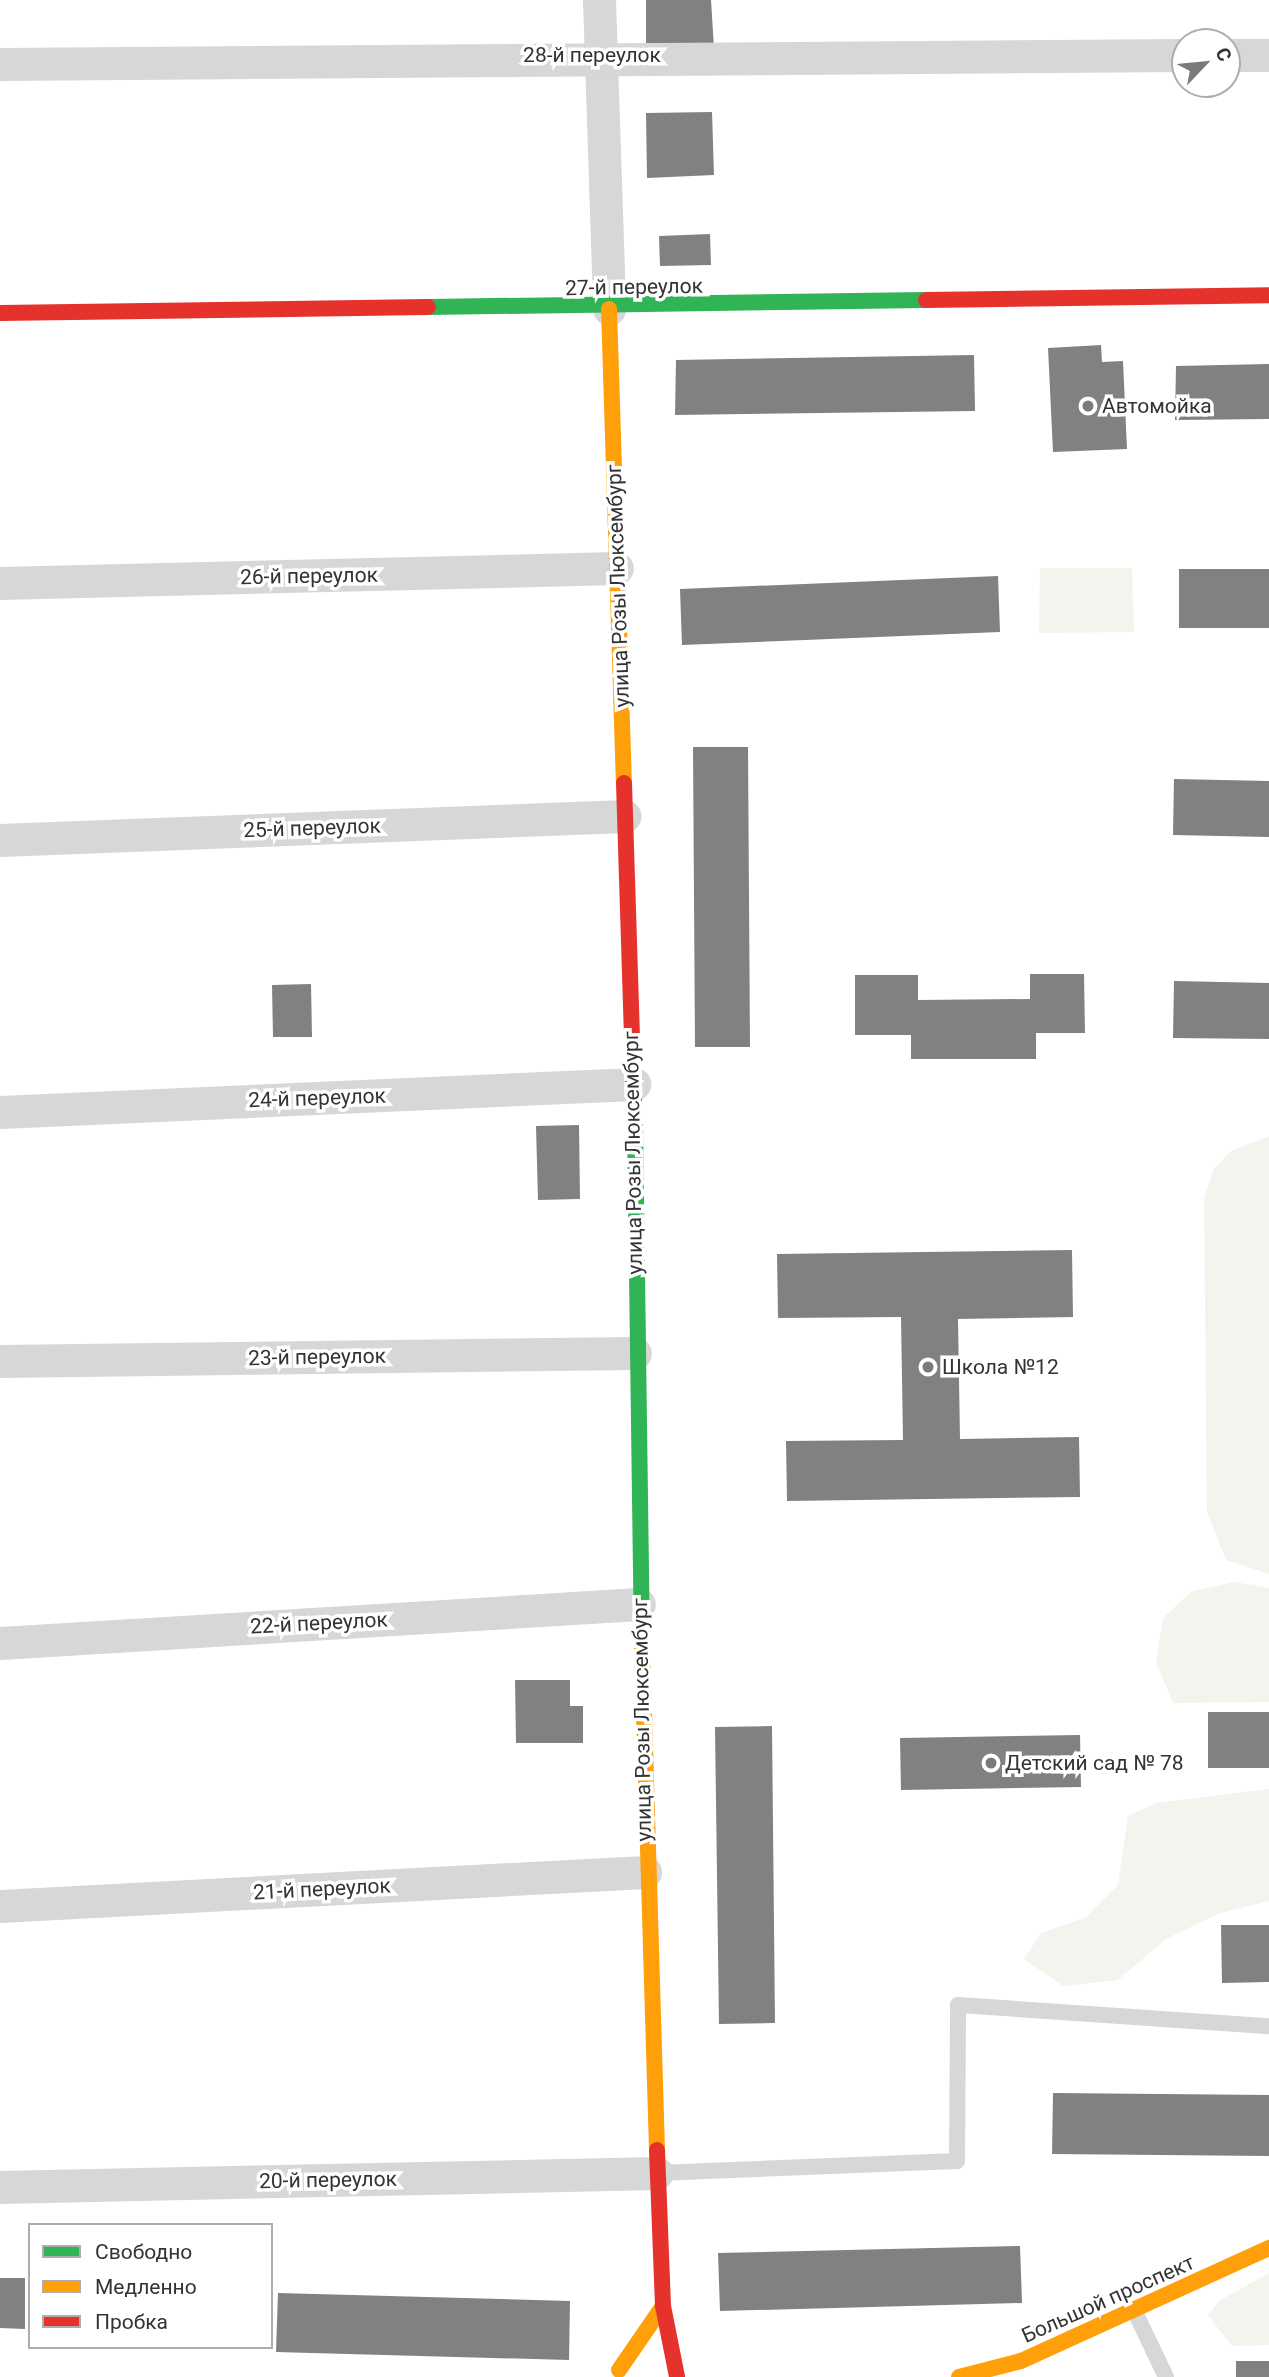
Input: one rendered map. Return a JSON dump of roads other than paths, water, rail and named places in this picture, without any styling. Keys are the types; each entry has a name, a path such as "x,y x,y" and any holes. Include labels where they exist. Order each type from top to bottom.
{"street":[{"name":"улица Розы Люксембург","path":"599,0 597,55 618,568 634,1084 635,1353 645,1872 663,2306 677,2377"},
{"name":"28-й переулок","path":"0,64 597,55 1171,55"},
{"path":"1241,55 1269,55"},
{"name":"27-й переулок","path":"0,313 608,309 1269,295"},
{"name":"26-й переулок","path":"0,583 618,568"},
{"name":"25-й переулок","path":"0,839 625,816"},
{"name":"24-й переулок","path":"0,1112 634,1084"},
{"name":"23-й переулок","path":"0,1361 635,1353"},
{"name":"22-й переулок","path":"0,1643 639,1604"},
{"name":"21-й переулок","path":"0,1906 645,1872"},
{"name":"20-й переулок","path":"0,2187 657,2173"},
{"name":"Большой проспект","path":"959,2377 1021,2361 1135,2312 1269,2248"},
{"path":"619,2370 663,2306"},
{"path":"598,2374 639,2370"}],"lane":[{"path":"657,2173 957,2161 958,2005 1269,2026"},
{"path":"1135,2312 1166,2377"}],"place":[{"name":"Автомойка","path":"1088,406"},
{"name":"Школа №12","path":"928,1367"},
{"name":"Детский сад № 78","path":"991,1763"}]}
